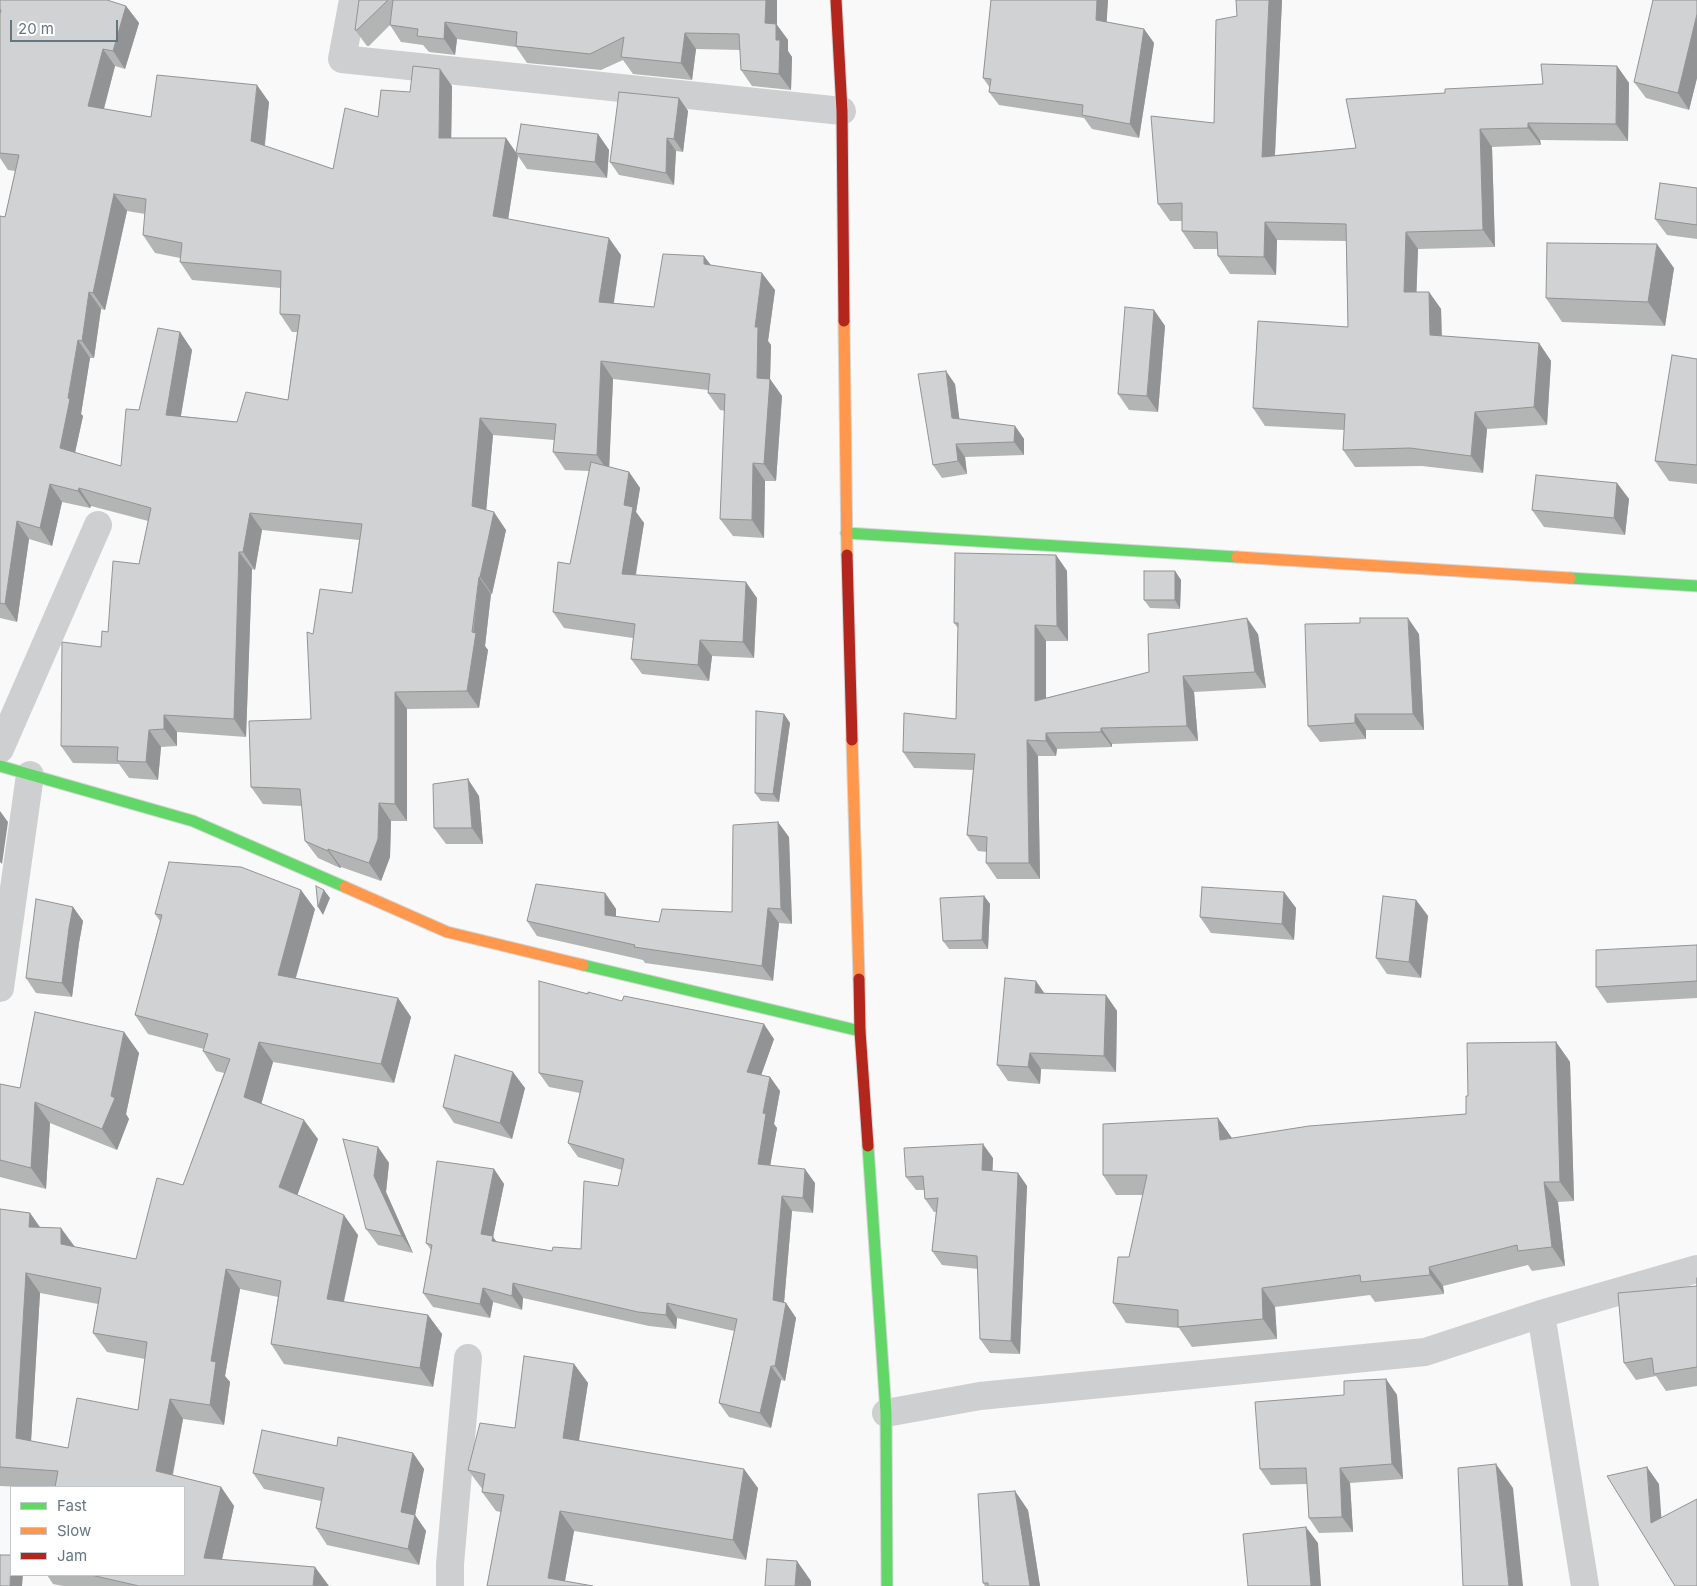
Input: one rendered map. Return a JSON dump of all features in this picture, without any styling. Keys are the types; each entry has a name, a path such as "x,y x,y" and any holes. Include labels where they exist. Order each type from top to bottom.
{"street":[{"path":"353,0 342,59 842,111"},
{"path":"836,0 842,111 846,533 860,1031 886,1413 887,1586"},
{"path":"0,749 98,524"},
{"path":"846,533 1697,586"},
{"path":"0,766 193,821 447,932 860,1031"},
{"path":"0,988 30,775"},
{"path":"886,1413 980,1396 1425,1352 1541,1314 1697,1269"},
{"path":"1541,1314 1585,1586"},
{"path":"450,1586 450,1564 468,1358"}],"building":[{"path":"0,0 107,0 126,6 113,51 103,49 88,106 151,117 157,75 257,85 251,141 333,169 345,108 378,117 381,90 410,92 413,66 440,69 439,138 506,138 493,216 609,238 599,302 654,307 663,254 704,256 704,264 762,273 755,327 758,327 757,378 770,379 764,464 753,463 752,520 720,519 725,394 708,393 710,374 601,361 597,455 553,452 556,424 480,418 472,506 494,512 479,577 472,632 476,633 467,691 395,692 395,804 379,803 378,839 369,863 328,849 328,851 305,841 300,789 251,787 249,721 311,719 307,632 313,634 320,589 352,593 362,524 250,513 243,552 239,552 234,719 164,715 164,729 149,730 146,762 117,761 118,747 61,746 62,642 101,647 102,631 108,632 113,561 139,564 151,508 79,488 78,491 50,484 40,528 17,521 5,604 0,603 0,216 5,217 19,155 0,153","holes":["114,194 146,199 143,235 182,243 180,262 281,271 280,314 300,315 288,400 246,392 237,422 166,415 180,332 158,328 139,410 126,409 121,466 60,448 70,399 68,398 78,340 82,341 89,292 93,293"]},
{"path":"359,0 388,0 355,30"},
{"path":"393,0 766,0 765,23 776,24 776,40 780,40 779,74 741,70 739,34 685,33 681,63 621,57 624,37 590,54 516,46 517,32 445,22 444,39 417,36 418,29 390,25"},
{"path":"991,0 1097,0 1096,20 1144,29 1130,124 1082,115 1083,105 989,92 991,79 983,78"},
{"path":"1236,0 1269,0 1262,157 1356,148 1346,99 1445,93 1445,89 1543,84 1541,64 1617,66 1616,124 1528,123 1528,128 1480,129 1483,230 1406,232 1404,292 1429,292 1430,335 1539,343 1534,407 1475,412 1471,456 1410,448 1343,450 1345,414 1253,408 1258,321 1348,327 1346,224 1265,222 1264,257 1218,256 1217,232 1182,231 1182,203 1158,204 1151,116 1214,123 1216,20 1237,16"},
{"path":"1653,0 1697,0 1697,14 1678,93 1634,82"},
{"path":"619,92 679,98 674,139 667,138 666,173 610,162"},
{"path":"521,124 598,134 595,162 516,153"},
{"path":"1660,183 1697,188 1697,225 1655,219"},
{"path":"1547,243 1657,244 1648,302 1546,298"},
{"path":"1125,307 1154,310 1147,396 1118,394"},
{"path":"1672,355 1697,359 1697,465 1655,461"},
{"path":"946,371 952,418 1015,426 1014,442 956,444 958,461 933,465 918,374"},
{"path":"591,462 629,472 624,505 633,507 622,574 746,582 743,642 700,640 698,665 631,659 635,624 553,612 558,562 570,564"},
{"path":"1536,475 1617,483 1614,518 1532,510"},
{"path":"955,553 1056,555 1057,626 1035,625 1035,701 1149,672 1148,634 1247,618 1255,672 1183,676 1187,726 1101,728 1101,732 1046,733 1046,741 1027,740 1029,863 986,863 987,837 967,835 975,754 903,752 904,713 956,719 958,623 954,623"},
{"path":"1144,571 1175,571 1175,600 1144,600"},
{"path":"1360,618 1408,618 1413,714 1355,714 1355,723 1308,726 1305,624 1360,623"},
{"path":"756,711 784,714 773,794 755,793"},
{"path":"468,779 472,828 434,828 433,784"},
{"path":"778,822 781,909 768,908 762,966 634,947 635,945 527,921 536,884 605,893 605,915 659,922 662,909 732,912 733,825"},
{"path":"169,862 241,867 301,890 278,975 398,998 381,1064 259,1042 244,1097 304,1120 279,1187 344,1215 327,1299 428,1315 420,1368 271,1344 281,1281 226,1269 211,1361 216,1362 210,1405 170,1399 156,1471 221,1487 204,1558 315,1567 313,1586 139,1586 95,1576 185,1576 185,1486 55,1486 58,1471 0,1467 0,1209 30,1213 29,1227 61,1228 61,1244 136,1259 157,1178 183,1185 230,1059 203,1051 208,1034 135,1015 162,915 155,914","holes":["26,1273 101,1288 93,1333 147,1342 138,1410 77,1398 68,1448 16,1438"]},
{"path":"316,886 324,890 318,907"},
{"path":"1202,887 1284,892 1282,924 1200,917"},
{"path":"984,896 982,940 943,941 940,898"},
{"path":"1383,896 1416,900 1409,962 1376,958"},
{"path":"36,899 73,907 62,983 26,978"},
{"path":"1697,945 1697,981 1596,987 1596,950"},
{"path":"1005,978 1036,981 1035,993 1106,995 1104,1056 1030,1053 1028,1067 997,1065"},
{"path":"539,981 622,1001 624,996 764,1024 747,1072 770,1077 763,1113 766,1114 758,1164 805,1169 803,1198 782,1196 773,1300 786,1303 775,1366 771,1366 760,1413 719,1403 737,1319 667,1303 666,1315 638,1312 513,1283 512,1296 483,1288 480,1304 423,1293 432,1245 426,1243 437,1161 494,1169 481,1234 493,1236 492,1241 552,1251 553,1247 581,1249 584,1181 618,1186 624,1159 568,1143 583,1081 539,1073"},
{"path":"35,1012 124,1032 111,1096 115,1098 102,1129 35,1102 31,1168 0,1160 0,1084 20,1088"},
{"path":"1556,1042 1560,1182 1544,1182 1552,1247 1518,1251 1517,1245 1429,1267 1430,1275 1361,1282 1360,1275 1262,1288 1263,1319 1178,1327 1178,1310 1113,1303 1118,1257 1129,1257 1147,1175 1103,1175 1103,1124 1218,1118 1220,1140 1309,1126 1466,1114 1466,1096 1468,1096 1467,1043"},
{"path":"455,1055 513,1072 500,1123 443,1107"},
{"path":"343,1139 378,1147 374,1176 402,1236 366,1229"},
{"path":"983,1144 982,1170 1018,1173 1011,1341 980,1339 977,1256 932,1251 938,1198 925,1199 923,1176 906,1177 904,1148"},
{"path":"1697,1286 1697,1367 1654,1374 1652,1358 1624,1363 1618,1293"},
{"path":"524,1356 574,1364 563,1438 744,1469 733,1540 560,1511 548,1578 593,1586 487,1586 504,1495 482,1492 485,1474 468,1470 480,1423 515,1428"},
{"path":"1386,1379 1392,1464 1340,1468 1342,1517 1309,1518 1306,1468 1260,1469 1255,1402 1344,1395 1344,1381"},
{"path":"262,1430 337,1446 338,1437 413,1453 401,1512 415,1515 408,1549 316,1528 324,1488 253,1473"},
{"path":"1496,1464 1509,1586 1463,1586 1458,1468"},
{"path":"1647,1467 1651,1523 1697,1499 1697,1586 1675,1586 1607,1476"},
{"path":"1015,1491 1030,1586 988,1586 988,1583 983,1583 978,1494"},
{"path":"1306,1527 1311,1586 1248,1586 1243,1534"},
{"path":"0,1555 10,1555 10,1586 0,1586"},
{"path":"767,1559 797,1561 795,1586 765,1586"}],"traffic: fast":[{"path":"846,533 1237,557"},
{"path":"1570,578 1697,586"},
{"path":"0,766 193,821 345,887"},
{"path":"583,965 860,1031"},
{"path":"868,1146 886,1413 887,1586"}],"traffic: slow":[{"path":"844,321 847,555"},
{"path":"1237,557 1570,578"},
{"path":"852,740 859,979"},
{"path":"345,887 447,932 583,965"}],"traffic: jam":[{"path":"836,0 842,111 844,321"},
{"path":"847,555 852,740"},
{"path":"859,979 860,1031 868,1146"}]}
